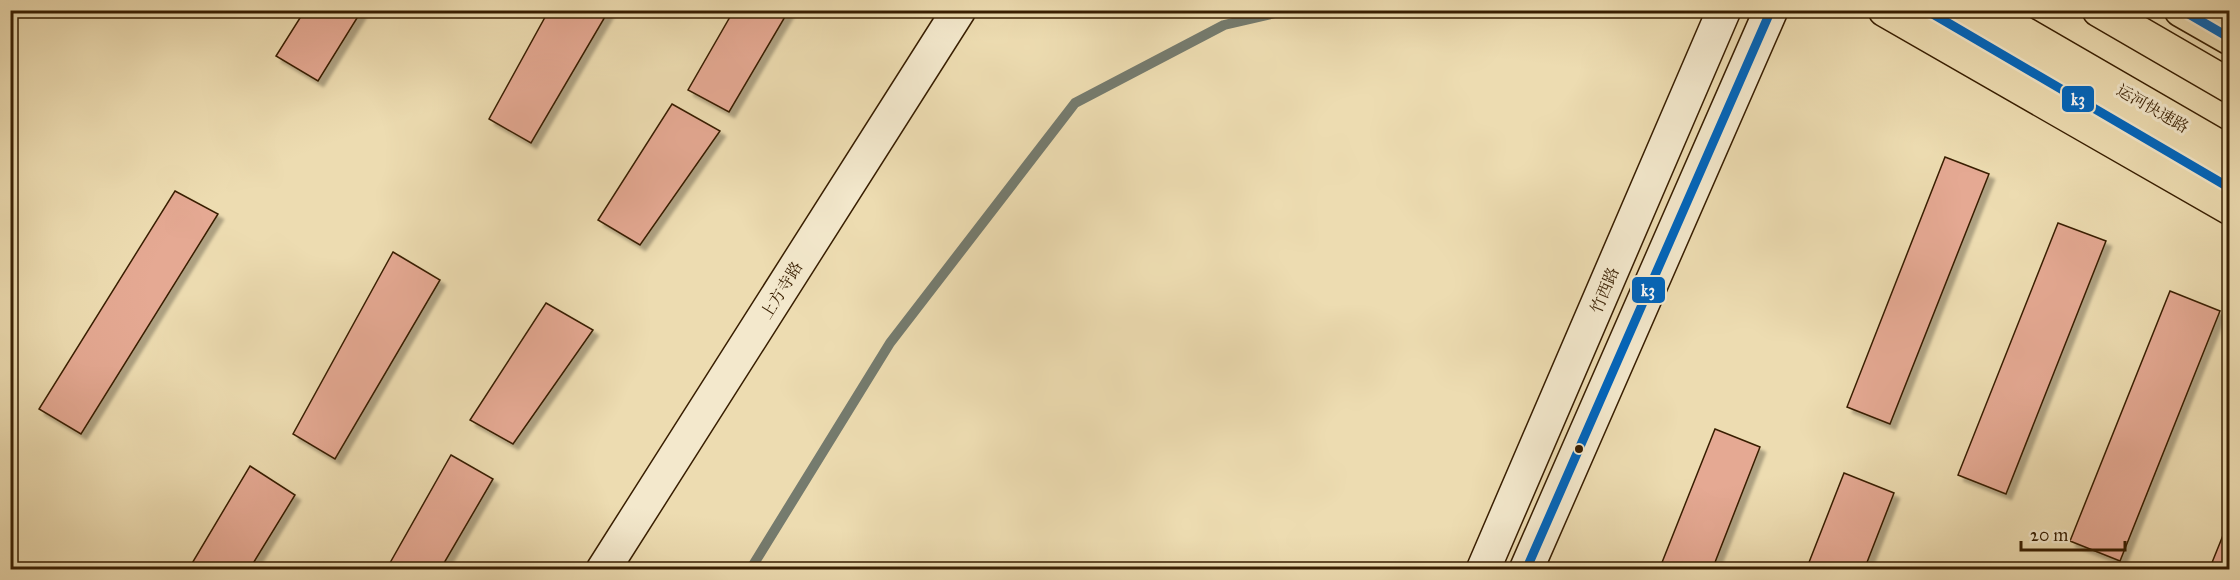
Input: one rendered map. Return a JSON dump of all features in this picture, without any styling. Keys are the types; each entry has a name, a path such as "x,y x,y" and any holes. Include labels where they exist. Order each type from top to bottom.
{"main road":[{"name":"上方寺路","path":"603,570 959,10"},
{"name":"竹西路","path":"1484,570 1724,10"},
{"path":"1526,570 1771,10"},
{"path":"1885,10 2229,208"},
{"path":"1925,10 2229,188"},
{"name":"运河快速路","path":"1983,10 2229,153"},
{"path":"2099,10 2229,86"},
{"path":"2181,10 2229,38"},
{"path":"2214,10 2229,20"}],"building":[{"path":"305,10 362,10 318,81 276,56"},
{"path":"549,10 609,10 531,143 489,119"},
{"path":"734,10 789,10 729,112 688,90"},
{"path":"672,104 720,131 640,245 598,220"},
{"path":"1945,157 1989,174 1890,424 1847,407"},
{"path":"175,191 218,214 81,434 39,409"},
{"path":"2058,223 2106,241 2006,494 1958,475"},
{"path":"393,252 440,280 335,459 293,434"},
{"path":"2170,291 2220,311 2120,561 2070,541"},
{"path":"546,303 593,330 513,444 470,420"},
{"path":"1715,429 1760,447 1712,570 1659,570"},
{"path":"451,455 493,479 440,570 386,570"},
{"path":"250,466 295,495 249,570 188,570"},
{"path":"1844,473 1894,493 1864,570 1806,570"},
{"path":"2230,518 2230,570 2209,570"}],"waterway":[{"path":"750,570 890,343 1075,103 1224,25 1288,10"}],"transit line":[{"name":"k3","path":"1526,570 1771,10"},
{"name":"k3","path":"1926,10 2230,188"},
{"name":"k3","path":"2182,10 2230,38"}]}
